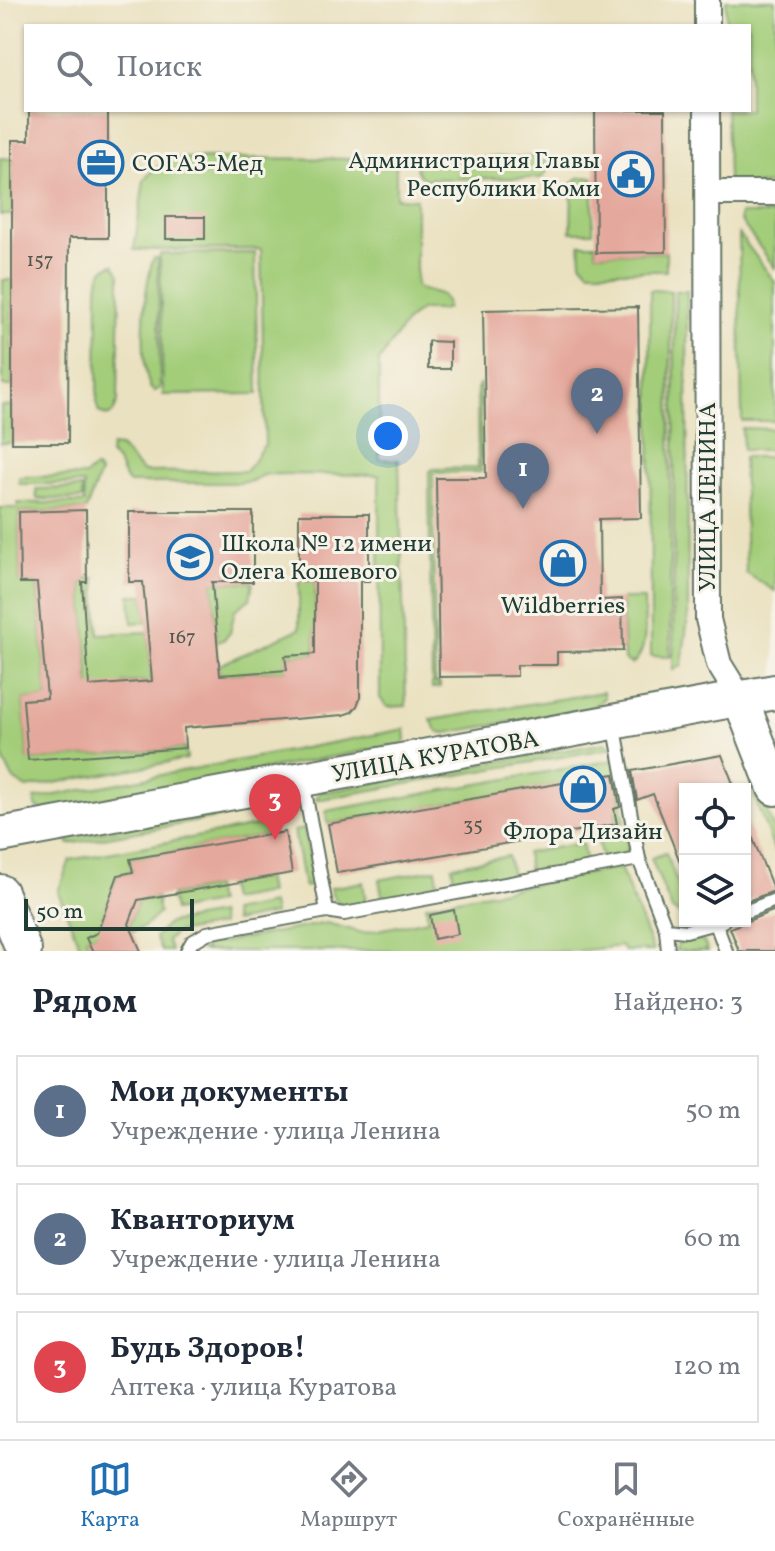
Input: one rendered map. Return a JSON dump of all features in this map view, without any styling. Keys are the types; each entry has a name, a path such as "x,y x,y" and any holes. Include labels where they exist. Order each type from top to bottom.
{"street":[{"path":"707,0 707,24"},
{"name":"УЛИЦА ЛЕНИНА","path":"707,112 708,619 719,664 740,698 775,788"},
{"path":"708,193 775,193"},
{"name":"УЛИЦА КУРАТОВА","path":"0,835 775,692"},
{"path":"0,892 24,951"}],"lane":[{"path":"614,723 639,859 666,929 668,951"},
{"path":"303,780 327,911"},
{"path":"187,951 192,942 207,933 327,911 344,914 639,859"},
{"path":"751,910 775,900"},
{"path":"666,929 686,931 701,927"},
{"path":"720,927 726,951"}],"green space":[{"path":"726,0 775,0 775,185 734,184 728,179 726,112 751,112 751,24 726,24"},
{"path":"423,157 537,157 547,163 548,169 539,178 426,179 419,175 416,168"},
{"path":"0,158 12,159 12,215 0,215"},
{"path":"174,158 396,159 396,198 416,199 416,287 440,294 447,308 421,310 407,321 379,361 379,459 399,460 406,706 387,707 380,698 379,475 266,474 238,483 129,483 110,455 111,446 120,447 143,472 245,471 265,445 261,249 134,250 144,180 153,170"},
{"path":"593,177 593,232 571,232 572,184 578,178"},
{"path":"740,214 775,214 775,268 740,220"},
{"path":"739,234 775,282 775,421 742,421"},
{"path":"580,244 596,244 596,253 666,252 666,271 589,271 581,262"},
{"path":"255,253 258,394 163,395 160,254"},
{"path":"154,258 158,258 160,388 155,391 151,389 147,377 144,343 147,285"},
{"path":"114,264 120,274 118,401 113,413 107,416 99,412 97,406 98,291 103,271"},
{"path":"3,280 12,280 12,386 3,386"},
{"path":"650,290 671,291 670,657 651,656"},
{"path":"675,291 687,291 688,616 682,665 673,670"},
{"path":"480,383 481,472 433,473 435,683 440,687 432,688 429,472 433,469 478,468 477,390"},
{"path":"1,406 12,406 12,443 1,443"},
{"path":"742,428 775,429 775,450 743,450"},
{"path":"743,457 775,457 775,591 746,573"},
{"path":"95,468 100,473 86,510 19,512 20,583 37,583 47,698 23,700 28,760 185,748 187,759 27,788 13,779 3,759 0,508 18,508 18,503 84,503 84,484 19,484 19,477 85,476"},
{"path":"82,488 82,499 37,499 36,489"},
{"path":"87,578 95,578 99,634 148,632 152,681 123,683 124,702 91,704 82,582 87,582"},
{"path":"299,580 315,581 315,654 286,656 287,670 220,675 219,665 299,629"},
{"path":"212,582 253,582 250,599 235,610 230,633 217,641"},
{"path":"130,595 144,595 147,622 132,623"},
{"path":"622,599 644,599 644,643 632,664 624,660"},
{"path":"603,692 604,698 593,708 446,733 438,732 431,720"},
{"path":"405,729 406,741 402,744 45,810 37,808 34,799"},
{"path":"605,743 612,748 316,800 319,793"},
{"path":"614,760 625,822 617,824 608,776 328,824 326,811"},
{"path":"756,783 775,833 775,852 751,789"},
{"path":"291,798 299,803 69,844 68,838"},
{"path":"267,824 269,835 131,859 133,872 118,875 101,923 106,930 86,938 92,951 82,951 58,892 70,860"},
{"path":"304,829 314,885 304,887 294,831"},
{"path":"627,835 628,848 623,856 602,860 598,840"},
{"path":"582,843 586,863 529,873 526,853"},
{"path":"666,853 679,888 679,914 672,910 651,858"},
{"path":"508,856 512,876 455,887 452,866"},
{"path":"618,868 653,951 624,951 621,946 577,951 201,951 207,945 327,923 363,933 428,920 426,905"},
{"path":"436,869 439,889 383,899 379,880"},
{"path":"266,877 269,893 230,900 227,884"},
{"path":"363,882 366,903 343,904 332,895 330,888"},
{"path":"214,887 217,903 174,911 171,895"},
{"path":"156,897 159,913 144,927 132,932 129,924 138,900"},
{"path":"272,904 274,914 234,922 232,912"},
{"path":"219,914 221,925 175,933 167,941 171,951 161,951 155,937 169,923"},
{"path":"695,939 704,942 708,951 675,951 679,943"}],"building":[{"path":"29,112 108,112 108,238 69,238 68,443 12,443 12,140 29,140"},
{"name":"Администрация Главы Республики Коми","path":"595,112 665,112 666,252 596,253"},
{"path":"166,217 205,217 205,239 166,239"},
{"path":"638,307 641,518 599,519 600,600 622,599 623,651 557,652 557,665 517,665 517,676 439,677 436,478 486,478 483,310"},
{"path":"428,341 450,342 450,369 428,369"},
{"path":"86,510 87,582 82,582 89,686 152,681 143,582 129,582 129,512 253,512 253,582 212,582 220,675 287,670 285,656 315,654 315,581 299,581 299,514 369,514 369,581 360,581 360,698 357,706 343,715 184,728 185,748 28,760 23,700 47,698 37,583 20,583 19,512"},
{"path":"722,755 733,783 679,783 679,859 653,794 637,800 632,771"},
{"path":"614,774 620,807 614,809 617,824 337,873 328,824"},
{"path":"285,832 292,873 138,900 129,924 141,951 92,951 86,938 97,933 118,875 133,872 130,859"},
{"path":"751,834 774,891 751,900"},
{"path":"454,910 458,934 434,939 430,915"},
{"path":"775,910 775,951 739,951 730,928 751,927 751,920"}],"place":[{"name":"СОГАЗ-Мед","path":"101,163"},
{"name":"Администрация Главы Республики Коми","path":"631,174"},
{"name":"Кванториум","path":"597,434"},
{"name":"Мои документы","path":"523,509"},
{"name":"Школа № 12 имени Олега Кошевого","path":"190,557"},
{"name":"Wildberries","path":"563,563"},
{"name":"Флора Дизайн","path":"583,789"},
{"name":"Будь Здоров!","path":"275,840"}]}
